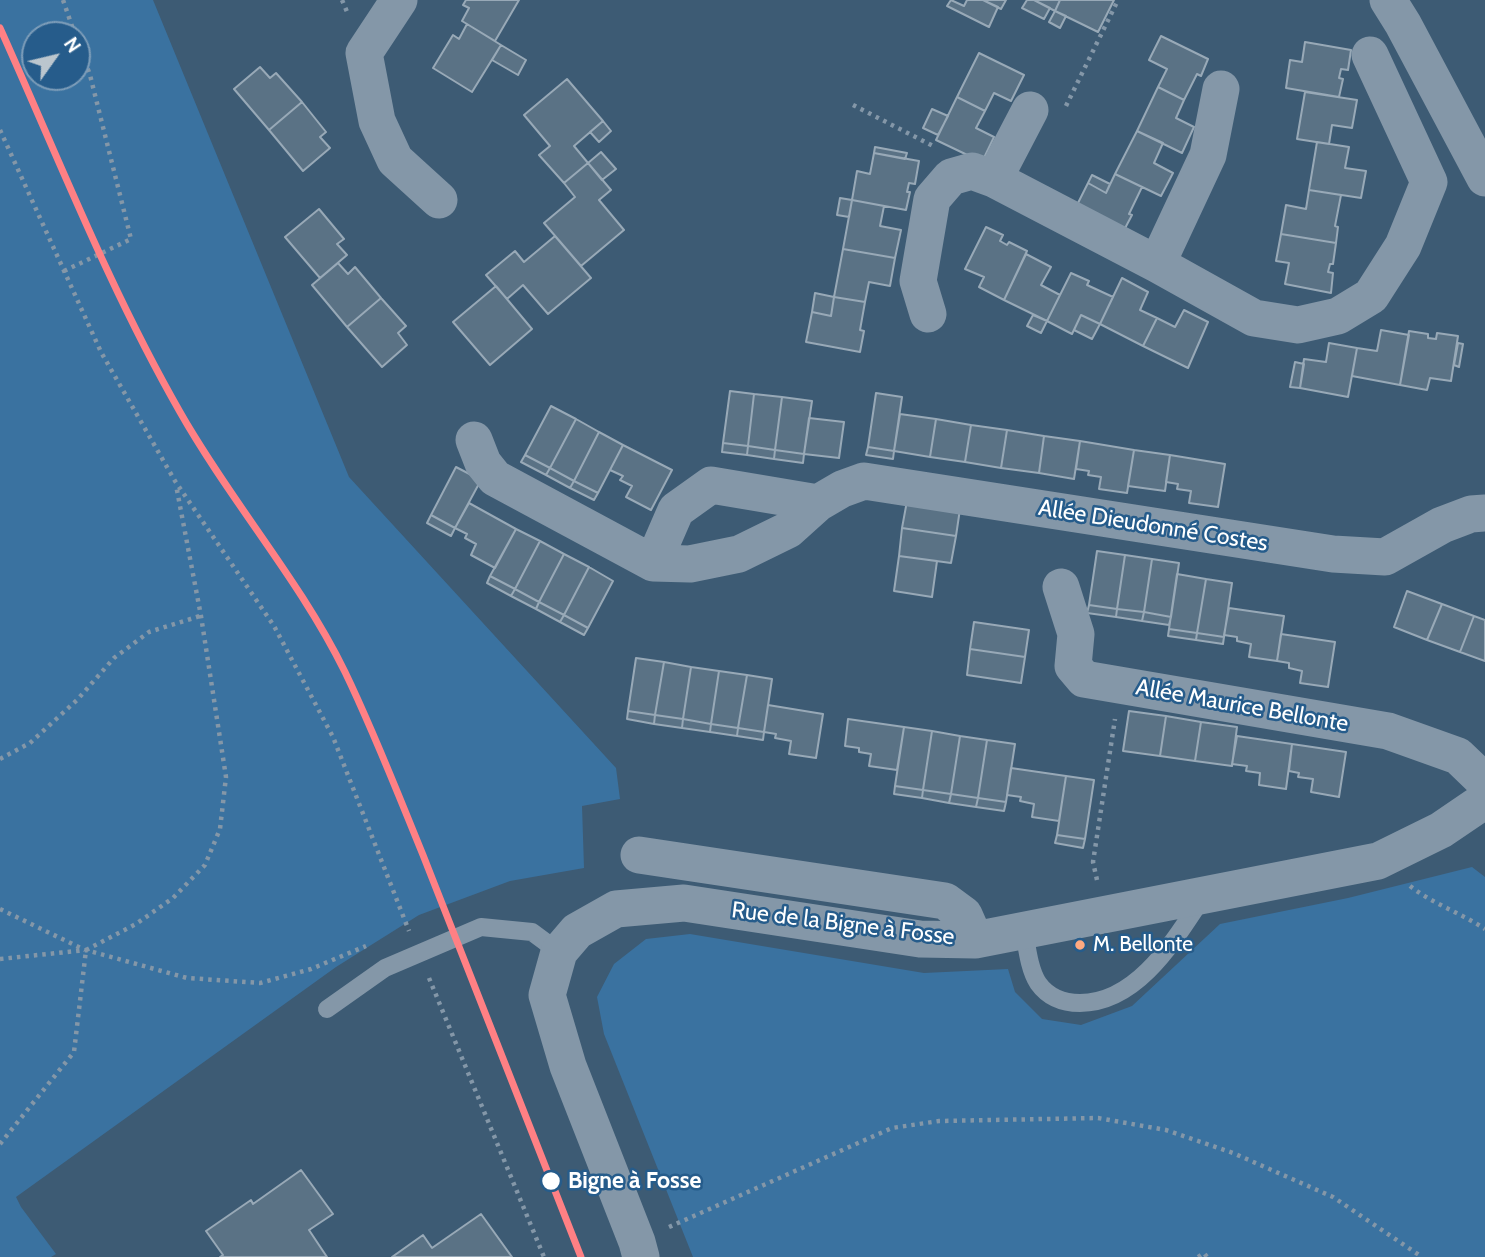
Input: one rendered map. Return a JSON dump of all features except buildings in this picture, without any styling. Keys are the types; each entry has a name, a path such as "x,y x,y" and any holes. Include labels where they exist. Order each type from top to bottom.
{"street":[{"path":"399,0 364,53 377,121 395,160 439,200"},
{"path":"1388,0 1403,23 1484,177 1429,182"},
{"path":"928,314 918,281 932,199 951,177 983,175 1157,264 1254,318 1298,325 1338,316 1371,296 1403,246 1429,182 1370,55"},
{"path":"1157,264 1208,155 1221,89"},
{"path":"983,175 1028,112"},
{"name":"Allée Dieudonné Costes","path":"474,440 482,463 495,478 653,563 690,564 739,554 788,530 818,503 842,489 864,481 1333,554 1385,557 1442,525 1471,514 1485,513"},
{"path":"653,563 676,510 711,485 818,503"},
{"name":"Allée Maurice Bellonte","path":"1061,587 1076,634 1073,666 1084,679 1388,731 1458,756 1485,782"},
{"name":"Rue de la Bigne à Fosse","path":"639,1249 568,1066 547,995 559,952 577,931 616,909 684,903 920,939 975,940 1378,861 1441,830 1485,800"},
{"path":"639,855 945,901 964,915 975,940"}],"lane":[{"path":"1024,931 1037,982 1052,997 1071,1003 1089,1003 1104,1000 1125,989 1149,970 1170,947 1205,895"},
{"path":"327,1009 385,968 481,927 532,932 559,952"}],"path":[{"path":"63,0 70,21"},
{"path":"1028,112 1056,127 1118,0"},
{"path":"64,271 131,239 91,79"},
{"path":"853,105 983,175"},
{"path":"0,130 101,352 175,481 274,625 326,724 544,1257"},
{"path":"0,959 86,950 136,924 173,898 205,865 220,829 226,777 201,616 175,481"},
{"path":"0,759 30,743 77,700 114,658 149,632 201,616"},
{"path":"1105,915 1093,862 1121,686"},
{"path":"1378,861 1425,897 1485,929"},
{"path":"0,909 86,950 187,978 260,983 311,970 376,942"},
{"path":"397,932 408,927"},
{"path":"0,1144 74,1052 86,950"},
{"path":"639,1249 892,1128 939,1121 1098,1118 1166,1130 1233,1153 1333,1197 1422,1257"},
{"path":"1198,1257 1204,1253 1207,1257"}],"shaded area":[{"path":"0,0 153,0 349,477 616,768 620,799 582,806 584,868 510,881 419,915 336,967 16,1197 56,1254 51,1257 0,1257"},
{"path":"1472,867 1485,877 1485,1257 693,1257 604,1034 597,997 614,964 646,939 690,934 924,973 1008,969 1015,992 1042,1019 1081,1025 1132,1006 1220,924 1348,898"}],"transit line":[{"path":"0,28 108,271 155,366 200,445 307,605 345,672 423,855 581,1257"}],"place":[{"name":"M. Bellonte","path":"1080,945"},
{"name":"Bigne à Fosse","path":"551,1181"}]}
